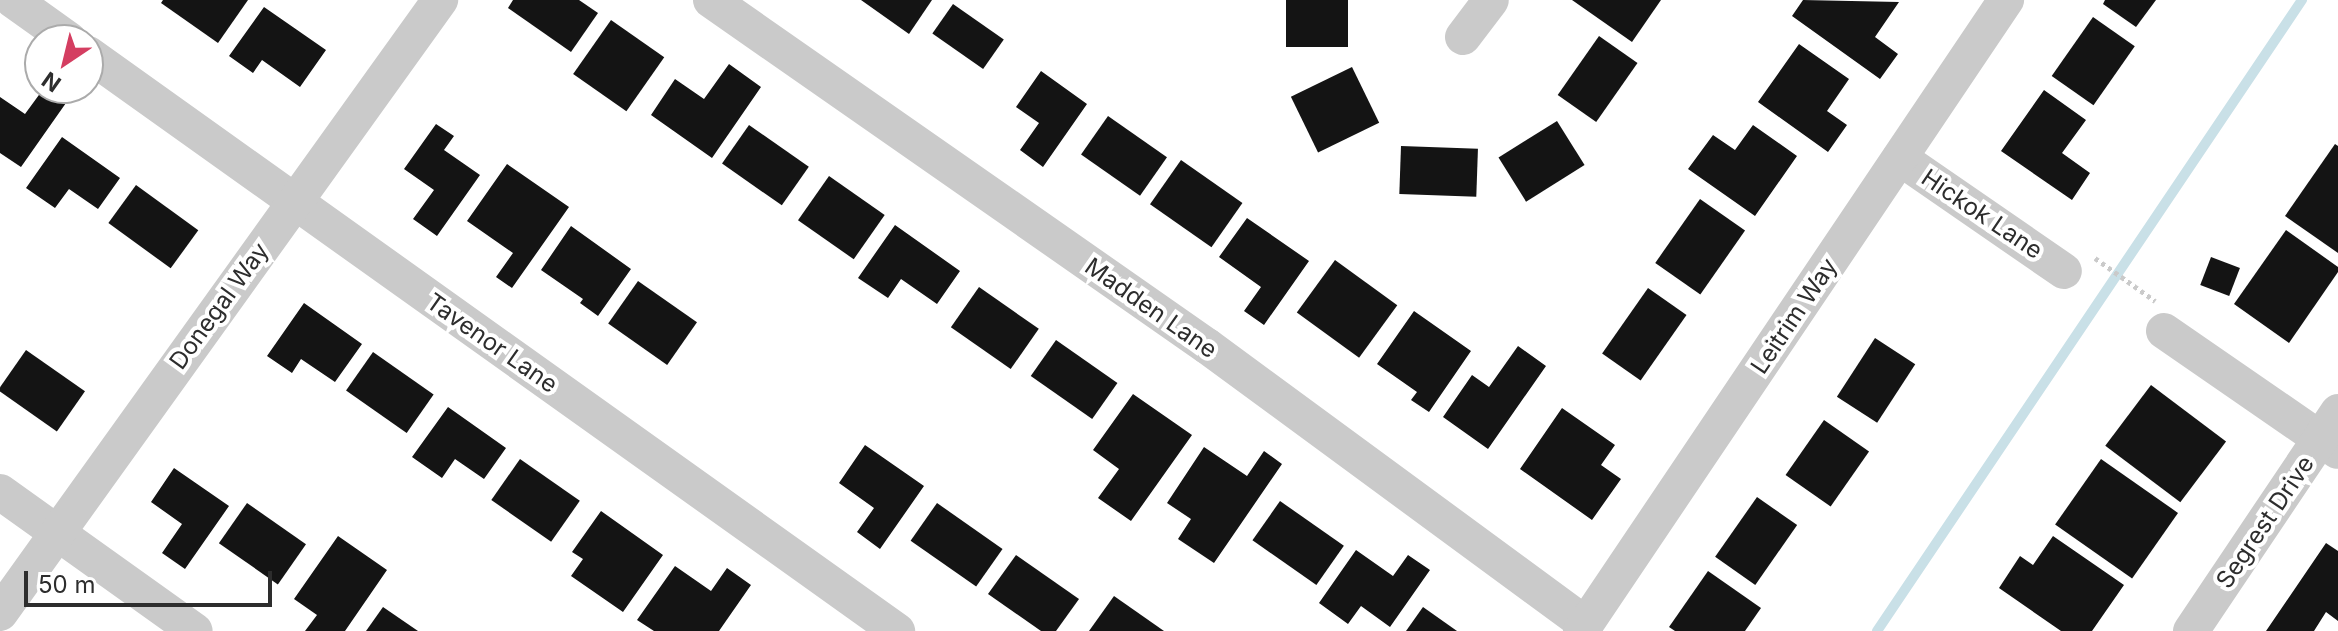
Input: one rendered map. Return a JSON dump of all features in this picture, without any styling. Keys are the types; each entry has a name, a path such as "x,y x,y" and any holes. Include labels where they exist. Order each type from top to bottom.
{"street":[{"path":"13,0 47,24"},
{"name":"Donegal Way","path":"0,613 440,0"},
{"name":"Madden Lane","path":"711,0 1207,346 1583,628"},
{"path":"1463,37 1491,0"},
{"name":"Leitrim Way","path":"1583,628 2006,0"},
{"name":"Tavenor Lane","path":"104,65 897,631"},
{"name":"Hickok Lane","path":"1900,158 2064,271"},
{"path":"2159,315 2332,434"},
{"name":"Segrest Drive","path":"2191,631 2332,434"},
{"path":"0,492 195,631"}],"path":[{"path":"2101,263 2159,315"}],"building":[{"path":"163,0 248,0 218,43 161,3"},
{"path":"513,0 579,0 598,13 571,52 508,8"},
{"path":"861,0 932,0 909,34"},
{"path":"1286,0 1348,0 1348,47 1286,47"},
{"path":"1572,0 1661,0 1632,42"},
{"path":"1803,0 1899,2 1875,37 1898,54 1880,79 1792,16"},
{"path":"2105,0 2156,0 2136,27 2103,4"},
{"path":"953,4 1004,40 983,69 932,33"},
{"path":"264,7 326,50 300,87 262,60 253,73 229,56"},
{"path":"2093,17 2135,46 2093,105 2052,76"},
{"path":"611,20 664,57 626,111 573,74"},
{"path":"1599,36 1638,63 1596,122 1558,95"},
{"path":"1799,44 1849,79 1827,111 1847,125 1828,152 1758,102"},
{"path":"729,64 761,87 712,158 651,115 675,79 704,99"},
{"path":"1352,67 1379,123 1318,153 1291,97"},
{"path":"1041,71 1087,104 1043,167 1020,150 1039,123 1016,107"},
{"path":"2044,90 2086,120 2062,153 2090,173 2072,200 2001,151"},
{"path":"0,97 25,114 32,104 65,104 21,167 0,153"},
{"path":"1108,116 1167,157 1140,196 1081,155"},
{"path":"1557,121 1585,165 1526,202 1498,158"},
{"path":"436,124 454,136 444,150 480,175 437,236 413,219 434,190 404,169"},
{"path":"749,125 809,167 782,205 722,164"},
{"path":"1753,125 1797,156 1755,216 1688,169 1713,135 1735,150"},
{"path":"62,137 120,178 98,209 69,189 55,208 26,188"},
{"path":"2335,144 2338,146 2338,253 2285,216"},
{"path":"1401,146 1478,149 1476,197 1399,194"},
{"path":"1181,160 1242,203 1211,247 1150,204"},
{"path":"507,164 569,207 512,288 496,277 513,253 467,221"},
{"path":"829,176 885,215 854,259 798,220"},
{"path":"136,185 198,230 171,268 108,223"},
{"path":"1700,199 1745,231 1700,294 1655,263"},
{"path":"1247,218 1309,261 1264,325 1244,311 1261,287 1219,257"},
{"path":"895,225 960,271 937,304 901,279 888,298 858,278"},
{"path":"571,226 631,269 598,316 580,303 583,299 541,270"},
{"path":"2286,230 2338,267 2338,272 2289,343 2234,304"},
{"path":"2211,257 2240,268 2229,296 2200,285"},
{"path":"1335,260 1397,305 1359,358 1297,313"},
{"path":"638,281 697,322 667,365 608,324"},
{"path":"979,287 1039,329 1011,369 951,327"},
{"path":"1648,288 1687,315 1641,380 1602,354"},
{"path":"304,303 362,344 335,382 301,359 292,373 267,356"},
{"path":"1414,311 1471,351 1429,412 1411,400 1417,392 1377,364"},
{"path":"1875,338 1915,364 1877,423 1837,397"},
{"path":"1056,340 1117,383 1092,419 1031,376"},
{"path":"1518,346 1546,366 1488,449 1443,417 1472,375 1489,387"},
{"path":"26,350 85,391 57,431 0,392"},
{"path":"373,352 434,394 407,433 346,391"},
{"path":"2151,385 2226,442 2180,502 2105,446"},
{"path":"1133,394 1192,435 1131,521 1098,498 1119,469 1093,450"},
{"path":"448,407 506,448 484,479 455,459 442,478 412,457"},
{"path":"1562,408 1615,445 1601,465 1621,479 1592,520 1520,469"},
{"path":"1824,420 1869,452 1831,506 1786,475"},
{"path":"865,445 924,486 880,549 857,532 874,508 839,483"},
{"path":"1204,447 1247,476 1264,451 1282,464 1214,563 1178,539 1191,519 1167,503"},
{"path":"520,459 580,501 551,542 491,500"},
{"path":"2101,459 2178,513 2132,578 2055,525"},
{"path":"174,468 229,506 185,569 162,553 182,524 151,502"},
{"path":"1757,497 1797,525 1755,585 1715,557"},
{"path":"1280,501 1344,546 1316,585 1252,540"},
{"path":"247,503 306,544 278,584 219,543"},
{"path":"937,503 1003,549 976,587 911,541"},
{"path":"601,511 663,555 623,612 571,576 583,559 572,552"},
{"path":"338,536 387,570 345,631 305,631 317,615 294,599"},
{"path":"2053,536 2124,585 2092,631 2061,631 1999,588 2020,556 2033,565"},
{"path":"2326,543 2338,551 2338,621 2326,612 2314,631 2266,631"},
{"path":"1356,550 1393,576 1408,555 1430,570 1390,627 1361,606 1348,624 1319,603"},
{"path":"1016,555 1079,599 1056,631 1041,631 988,594"},
{"path":"675,566 711,591 727,568 751,585 719,631 654,631 637,620"},
{"path":"1708,571 1761,608 1745,631 1675,631 1669,627"},
{"path":"1114,596 1164,631 1089,631"},
{"path":"383,607 418,631 366,631"},
{"path":"1423,607 1457,631 1406,631"}],"waterway":[{"path":"1877,631 2302,0"}]}
